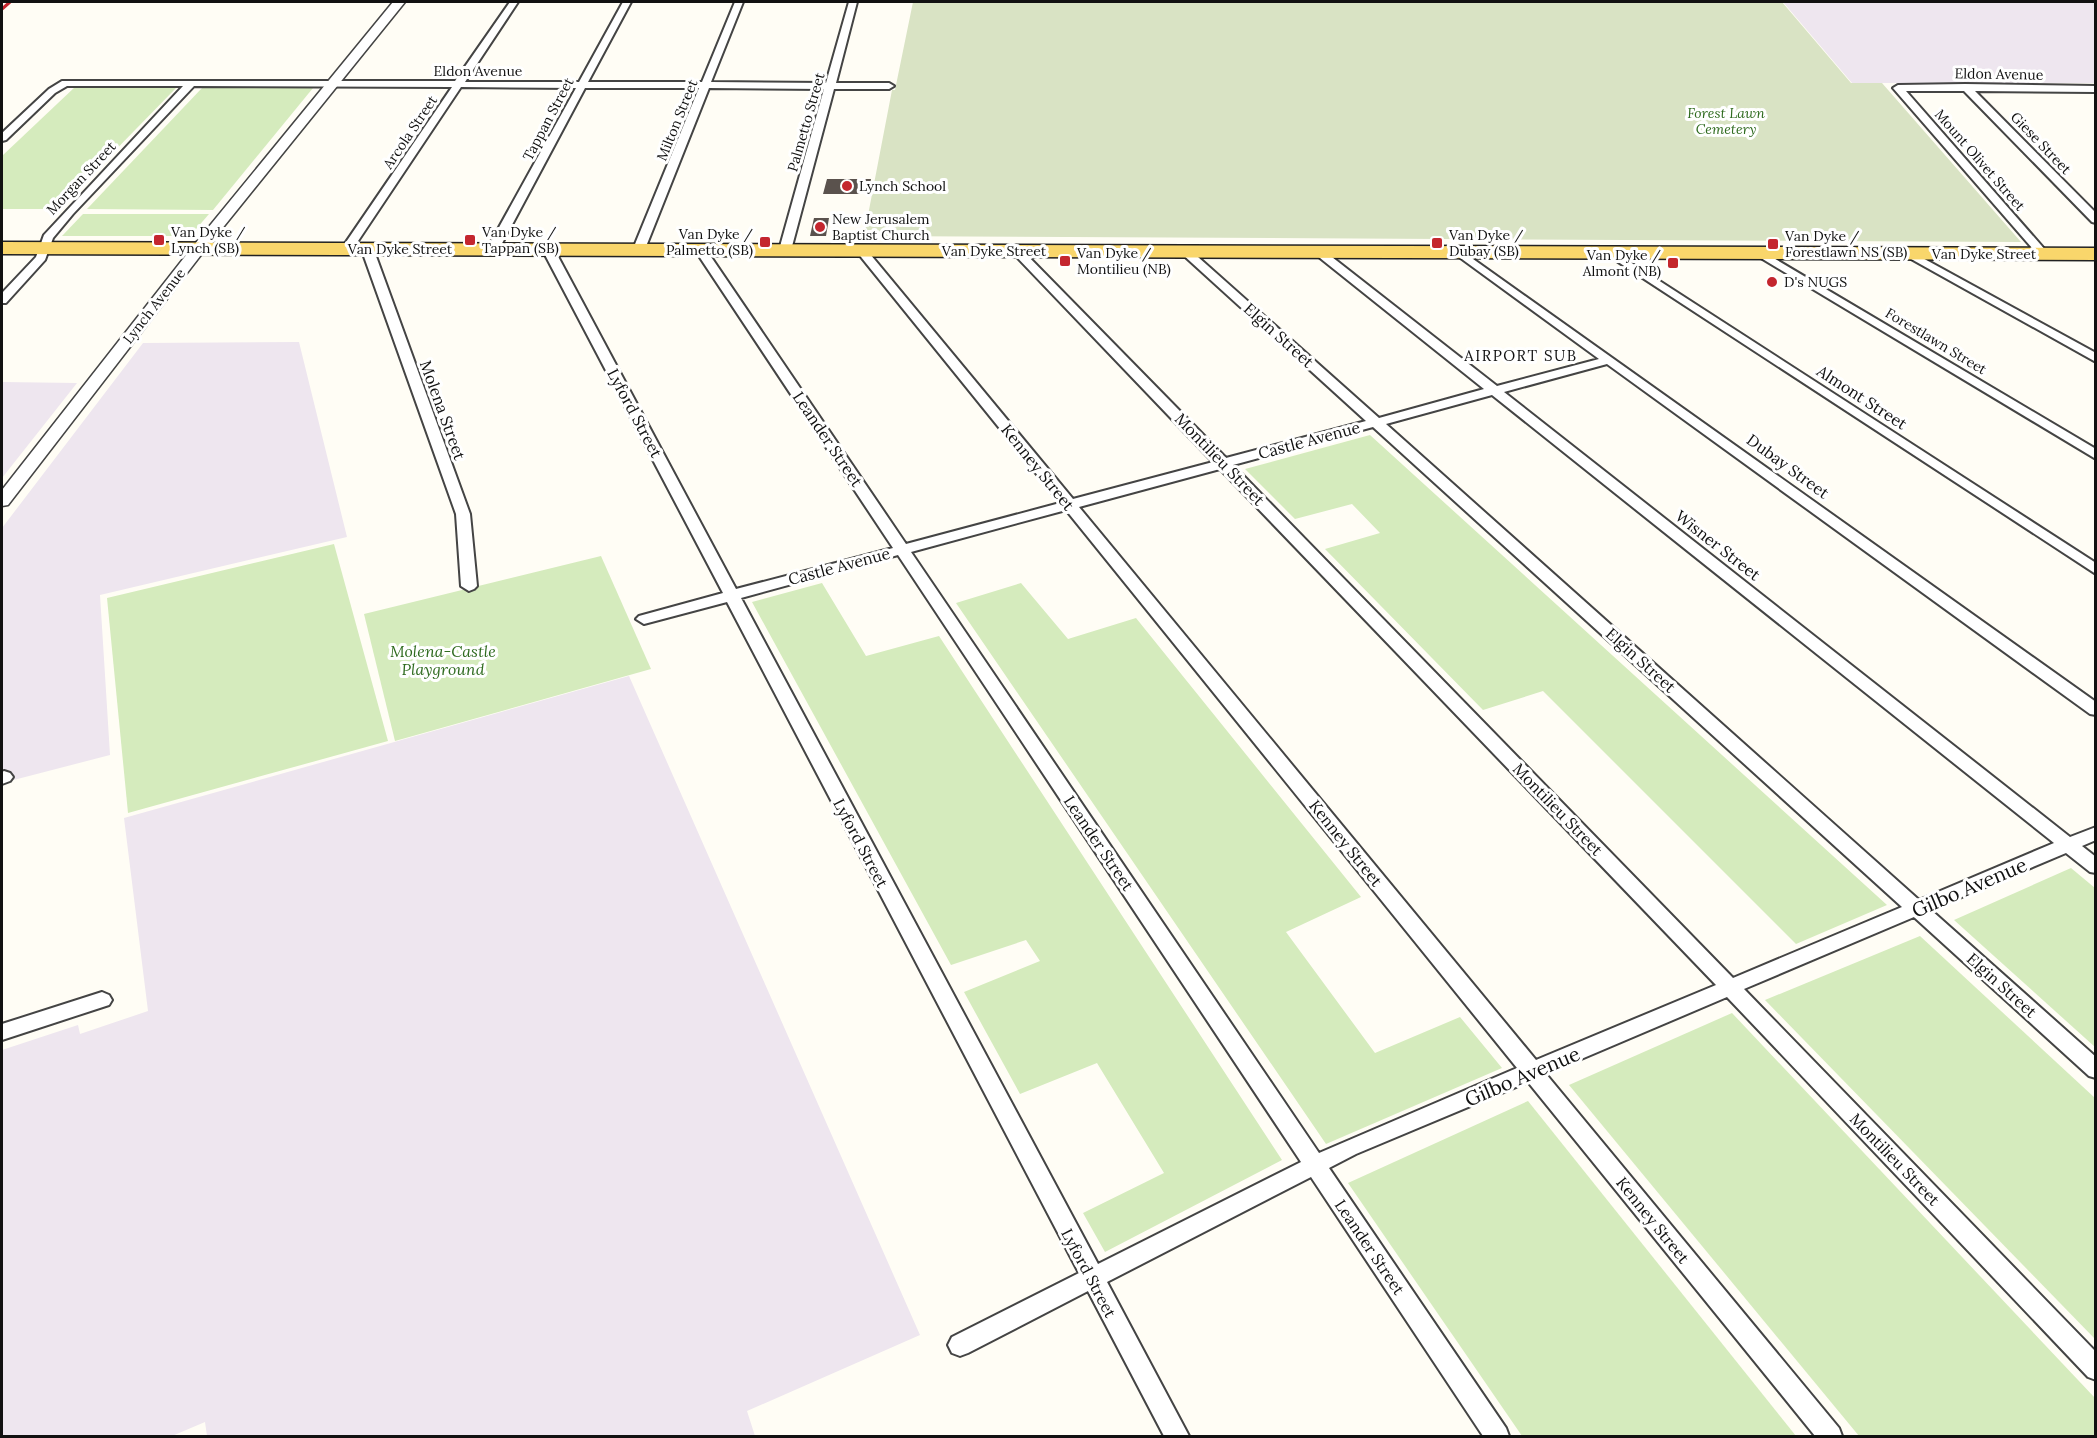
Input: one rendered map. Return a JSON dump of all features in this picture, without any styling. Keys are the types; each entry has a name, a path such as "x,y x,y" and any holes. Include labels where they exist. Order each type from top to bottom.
{"main road":[{"name":"Van Dyke Street","path":"2,248 2096,254"}],"street":[{"name":"Lynch Avenue","path":"2,501 199,248 399,2"},
{"name":"Arcola Street","path":"357,248 459,84 514,2"},
{"name":"Tappan Street","path":"493,249 627,2"},
{"name":"Milton Street","path":"639,249 739,2"},
{"name":"Palmetto Street","path":"784,250 853,2"},
{"name":"Eldon Avenue","path":"2,138 52,91 66,83 889,86"},
{"name":"Morgan Street","path":"2,300 40,258 48,237 69,212 192,83"},
{"name":"Eldon Avenue","path":"1902,87 2096,89"},
{"name":"Mount Olivet Street","path":"1902,87 1898,88 1899,90 2043,254"},
{"name":"Giese Street","path":"1965,87 2096,220"},
{"name":"Molena Street","path":"357,248 463,514 466,532 465,565 469,586"},
{"name":"Lyford Street","path":"548,249 1177,1437"},
{"name":"Leander Street","path":"701,250 1497,1437"},
{"name":"Kenney Street","path":"861,250 1830,1437"},
{"name":"Montilieu Street","path":"1017,251 1731,988 2096,1369"},
{"name":"Elgin Street","path":"1185,251 2096,1070"},
{"name":"Wisner Street","path":"1318,252 2096,867"},
{"name":"Dubay Street","path":"1459,252 2096,710"},
{"name":"Almont Street","path":"1610,252 2096,570"},
{"name":"Forestlawn Street","path":"1760,253 2096,455"},
{"path":"1908,253 2096,358"},
{"name":"Castle Avenue","path":"644,619 1609,360"},
{"name":"Gilbo Avenue","path":"960,1345 1349,1148 2096,833"},
{"path":"2,1032 102,1000"}],"shaded area":[{"path":"1783,2 2095,2 2095,83 1852,83"},
{"path":"299,342 347,537 100,595 110,755 2,783 2,528 143,343"},
{"path":"2,382 77,383 2,478"},
{"path":"629,676 920,1335 747,1411 755,1436 207,1436 205,1422 172,1436 2,1436 2,1050 78,1025 80,1034 148,1011 124,818"}],"green space":[{"name":"Forest Lawn Cemetery","path":"913,2 1782,2 1851,83 1882,83 2021,242 864,236 892,90 895,90"},
{"path":"75,87 176,88 58,209 2,209 2,156"},
{"path":"202,88 313,88 213,210 87,209"},
{"path":"83,214 209,214 190,236 62,236"},
{"path":"1370,435 1887,905 1796,944 1543,691 1483,710 1325,549 1380,533 1352,504 1295,519 1245,469"},
{"path":"334,544 388,741 128,813 107,598"},
{"name":"Molena-Castle Playground","path":"601,556 651,669 395,741 364,614"},
{"path":"822,583 866,656 939,636 1282,1160 1105,1252 1083,1213 1164,1173 1097,1063 1020,1094 964,992 1040,961 1026,940 951,965 752,602"},
{"path":"1021,583 1068,639 1136,618 1361,897 1286,932 1375,1053 1460,1017 1502,1068 1326,1144 956,603"},
{"path":"2071,868 2095,888 2095,1047 1954,920"},
{"path":"1920,936 2095,1098 2095,1339 1765,1000"},
{"path":"1732,1013 2095,1398 2095,1436 1859,1436 1569,1085"},
{"path":"1528,1101 1796,1436 1522,1436 1348,1183"}],"building":[{"name":"Lynch School","path":"827,179 871,179 868,194 823,194"},
{"name":"New Jerusalem Baptist Church","path":"814,218 829,218 826,236 810,236"}],"railway":[{"path":"2,9 10,2"}],"place":[{"name":"Lynch School","path":"847,186"},
{"name":"New Jerusalem Baptist Church","path":"820,227"},
{"name":"Van Dyke / Lynch (SB)","path":"159,240"},
{"name":"Van Dyke / Tappan (SB)","path":"470,240"},
{"name":"Van Dyke / Palmetto (SB)","path":"765,242"},
{"name":"Van Dyke / Dubay (SB)","path":"1437,243"},
{"name":"Van Dyke / Forestlawn NS (SB)","path":"1773,244"},
{"name":"Van Dyke / Montilieu (NB)","path":"1065,261"},
{"name":"Van Dyke / Almont (NB)","path":"1673,263"},
{"name":"D's NUGS","path":"1772,282"}],"district":[{"name":"AIRPORT SUB","path":"1521,355"}]}
